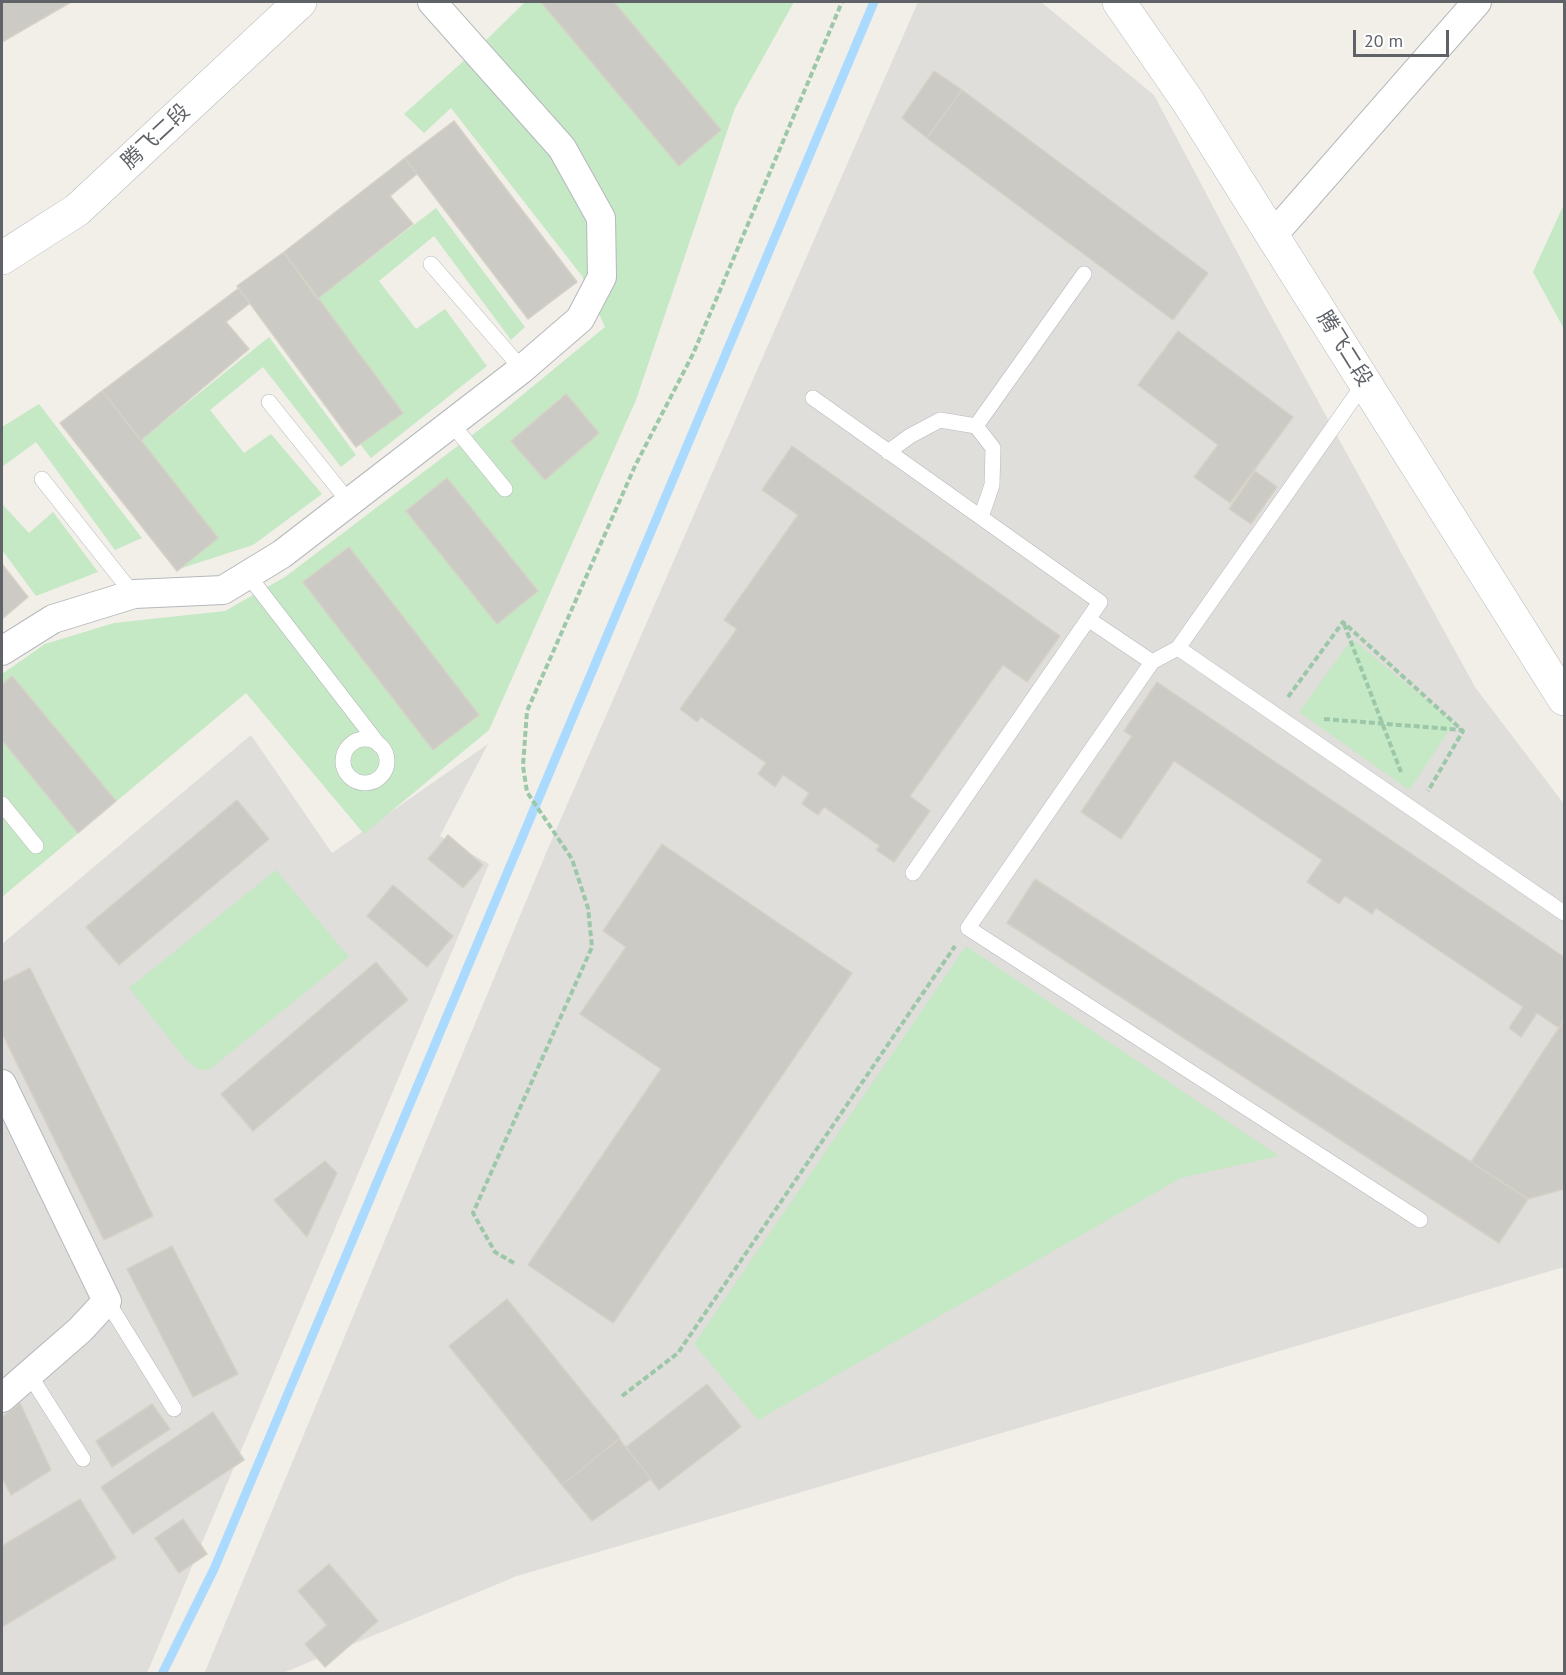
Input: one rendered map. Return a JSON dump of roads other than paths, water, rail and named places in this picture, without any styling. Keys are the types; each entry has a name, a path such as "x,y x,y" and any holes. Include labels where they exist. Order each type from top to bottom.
{"street":[{"name":"腾飞二段","path":"2,258 77,210 300,2"},
{"path":"2,651 53,619 133,594 223,590 282,554 522,369 580,319 602,277 600,218 562,148 432,2"},
{"name":"腾飞二段","path":"1119,2 1187,100 1564,699"},
{"path":"1273,235 1477,2"},
{"path":"2,1084 107,1301 80,1330 2,1398"}],"lane":[{"path":"431,264 522,369"},
{"path":"976,426 1084,274"},
{"path":"1365,382 1178,648 1152,662 968,928 1420,1220"},
{"path":"813,398 1100,602 913,873"},
{"path":"269,402 349,502"},
{"path":"888,452 910,436 940,420 976,426 993,448 992,485 981,517"},
{"path":"451,423 505,489"},
{"path":"42,478 133,594"},
{"path":"248,575 379,745"},
{"path":"1088,619 1152,662"},
{"path":"1178,648 1564,914"},
{"path":"2,804 36,846"},
{"path":"107,1301 174,1409"},
{"path":"28,1374 83,1459"}],"waterway":[{"path":"162,1674 214,1569 874,2"}]}
